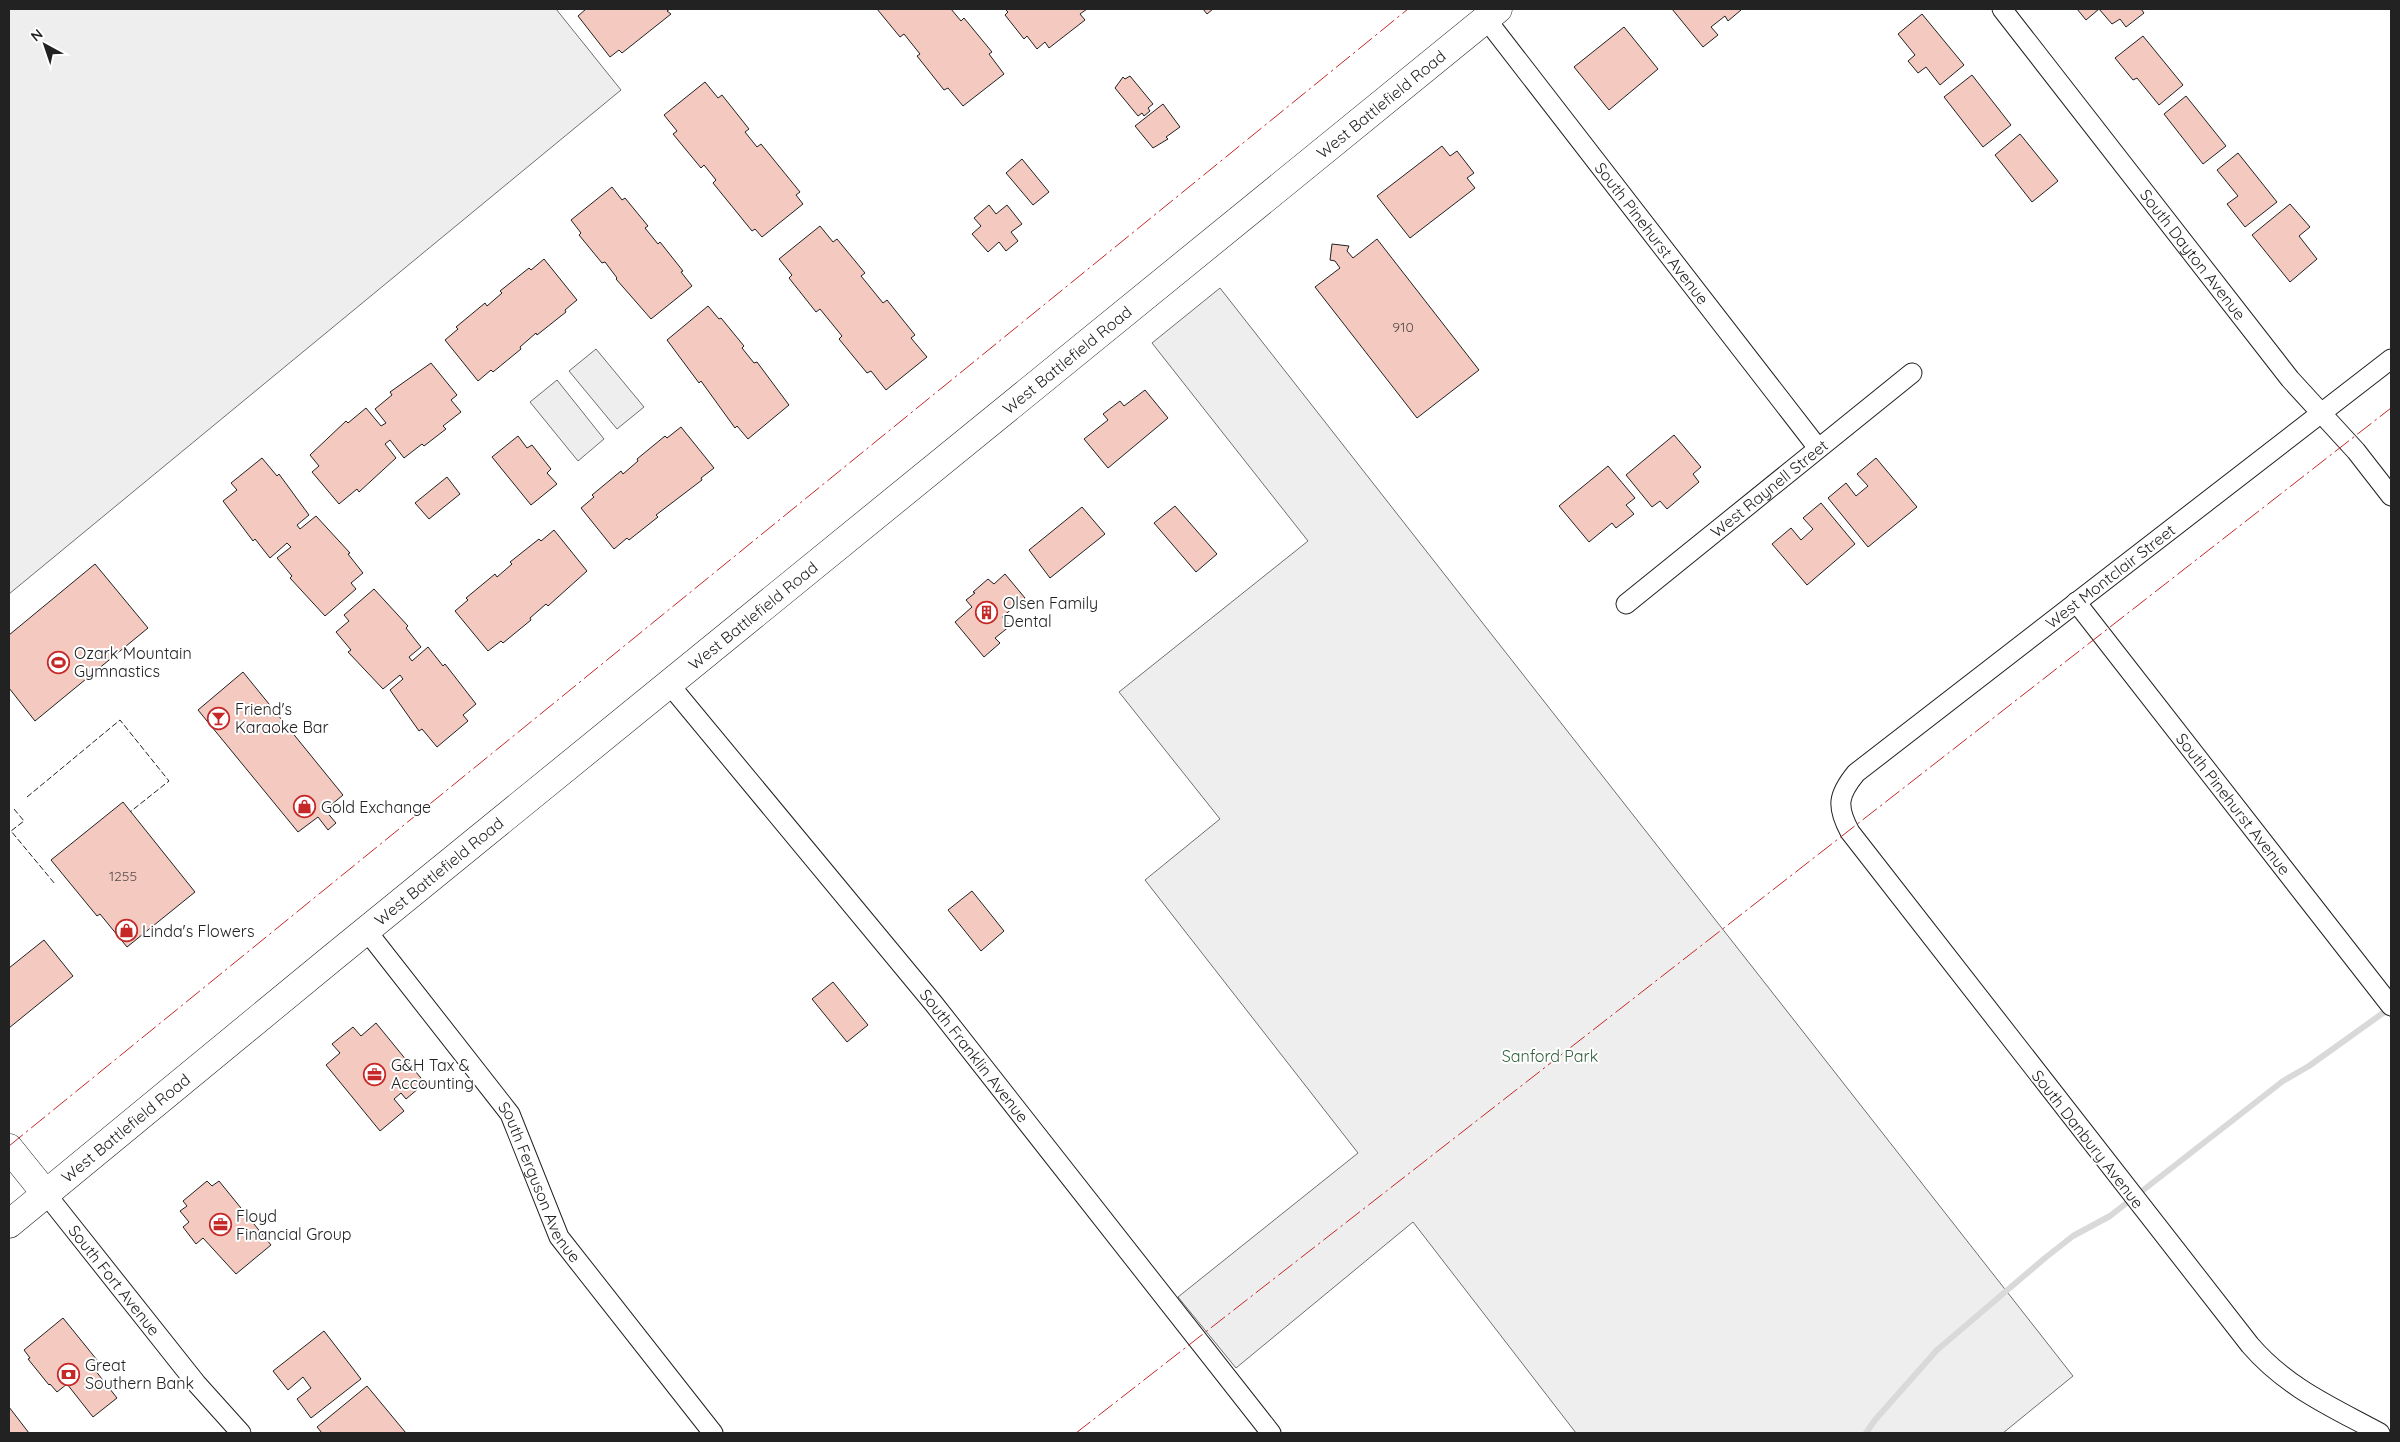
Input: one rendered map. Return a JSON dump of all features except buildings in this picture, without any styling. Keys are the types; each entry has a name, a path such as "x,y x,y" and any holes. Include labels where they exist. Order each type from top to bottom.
{"main road":[{"name":"West Battlefield Road","path":"9,1224 366,930 1492,14"},
{"name":"South Fort Avenue","path":"9,1148 46,1194"}],"street":[{"name":"South Dayton Avenue","path":"2002,9 2290,379 2356,451 2391,496"},
{"name":"South Pinehurst Avenue","path":"1492,14 1818,448"},
{"name":"West Montclair Street","path":"1840,802 1846,786 1856,773 2391,359"},
{"name":"West Raynell Street","path":"1626,604 1912,373"},
{"name":"South Pinehurst Avenue","path":"2076,602 2391,1006"},
{"name":"South Franklin Avenue","path":"669,684 934,1004 1271,1433"},
{"name":"South Danbury Avenue","path":"1840,802 1842,817 1850,832 2265,1363 2297,1389 2380,1433"},
{"name":"South Ferguson Avenue","path":"366,930 510,1114 559,1237 713,1433"},
{"name":"South Fort Avenue","path":"46,1194 196,1383 241,1433"}],"green space":[{"path":"9,9 556,9 621,90 9,594"},
{"name":"Sanford Park","path":"1220,288 2073,1376 2003,1433 1576,1433 1413,1222 1236,1368 1178,1297 1358,1153 1145,880 1220,819 1119,692 1308,541 1152,343"},
{"path":"596,349 644,407 617,429 569,371"},
{"path":"557,380 604,439 578,461 530,402"}],"waterway":[{"path":"1866,1433 1875,1420 1937,1350 2045,1258 2073,1236 2110,1216 2283,1081 2309,1066 2390,1008"}],"fence":[{"path":"27,797 120,720 169,781 130,812"},
{"path":"14,809 24,821 11,831 55,884"}],"power":[{"path":"9,1146 1408,9"},
{"path":"1076,1433 2391,408"}],"place":[{"name":"Olsen Family Dental","path":"987,612"},
{"name":"Ozark Mountain Gymnastics","path":"58,662"},
{"name":"Friend's Karaoke Bar","path":"219,718"},
{"name":"Gold Exchange","path":"305,807"},
{"name":"Linda's Flowers","path":"126,931"},
{"name":"G&H Tax & Accounting","path":"375,1074"},
{"name":"Floyd Financial Group","path":"220,1225"},
{"name":"Great Southern Bank","path":"69,1374"}]}
